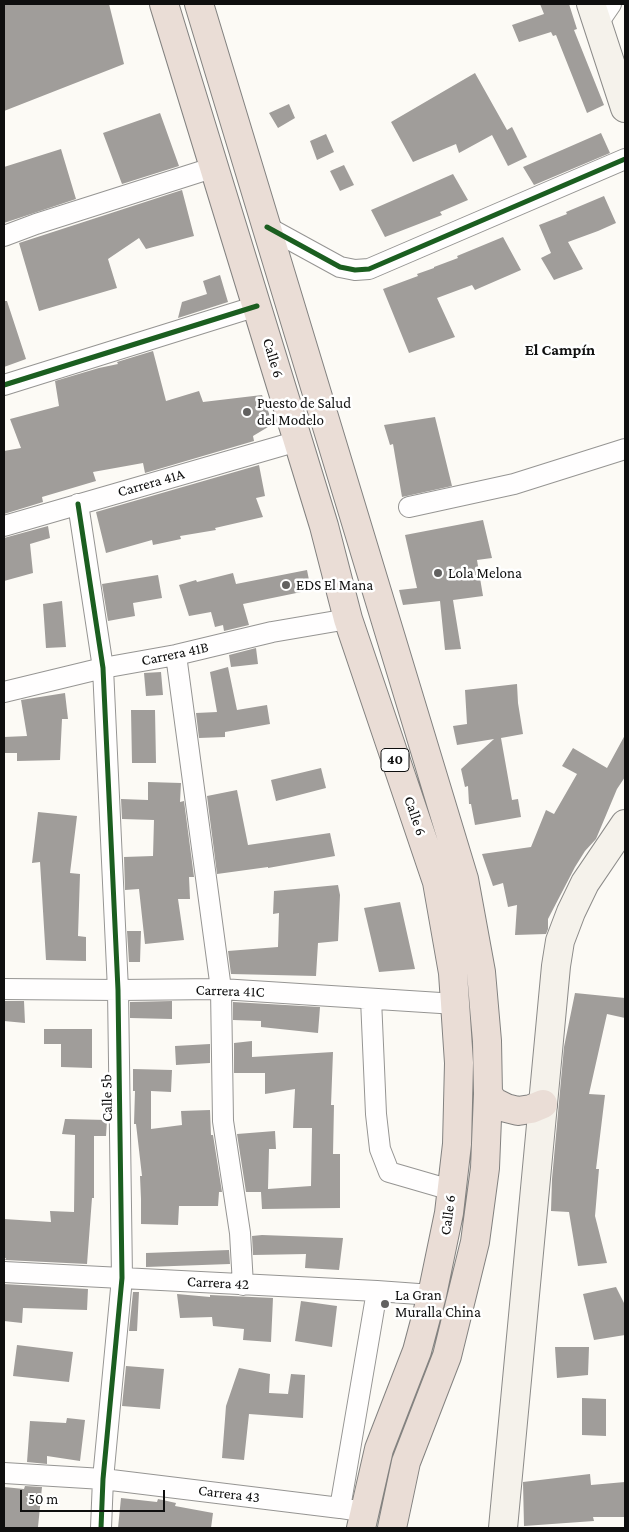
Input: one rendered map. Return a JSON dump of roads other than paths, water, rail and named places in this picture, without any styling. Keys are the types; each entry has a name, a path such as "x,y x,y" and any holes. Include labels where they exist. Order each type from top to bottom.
{"highway":[{"name":"Calle 6","path":"164,4 324,526 348,619 437,882 453,973 459,1063 457,1144 443,1247 417,1351 355,1516"},
{"name":"Calle 6","path":"199,4 464,879 481,972 487,1042 488,1094 485,1168 475,1242 447,1356 406,1462 392,1528"},
{"path":"488,1094 494,1102 518,1111 531,1109 543,1104"}],"main road":[{"path":"600,10 625,108"},
{"path":"503,1528 560,940 585,883 625,824"}],"street":[{"path":"267,227 340,267 355,270 369,268 625,160"},
{"path":"4,236 215,167"},
{"path":"4,385 257,306"},
{"name":"Carrera 41A","path":"4,526 298,441"},
{"path":"410,507 514,484 625,449"},
{"name":"Calle 5b","path":"78,504 103,668 118,990 122,1278 103,1479 101,1528"},
{"name":"Carrera 41B","path":"4,692 103,668 176,655 272,632 348,619"},
{"path":"176,655 221,989 223,1121 240,1233 243,1285"},
{"name":"Carrera 41C","path":"4,989 221,989 456,1004"},
{"path":"372,999 376,1114 380,1149 389,1172 451,1190"},
{"name":"Carrera 42","path":"4,1272 432,1295"},
{"path":"355,1516 377,1291"},
{"name":"Carrera 43","path":"4,1473 103,1479 355,1516"}],"place":[{"name":"Puesto de Salud del Modelo","path":"247,412"},
{"name":"Lola Melona","path":"438,573"},
{"name":"EDS El Mana","path":"286,585"},
{"name":"La Gran Muralla China","path":"385,1304"}],"district":[{"name":"El Campín","path":"560,350"}]}
